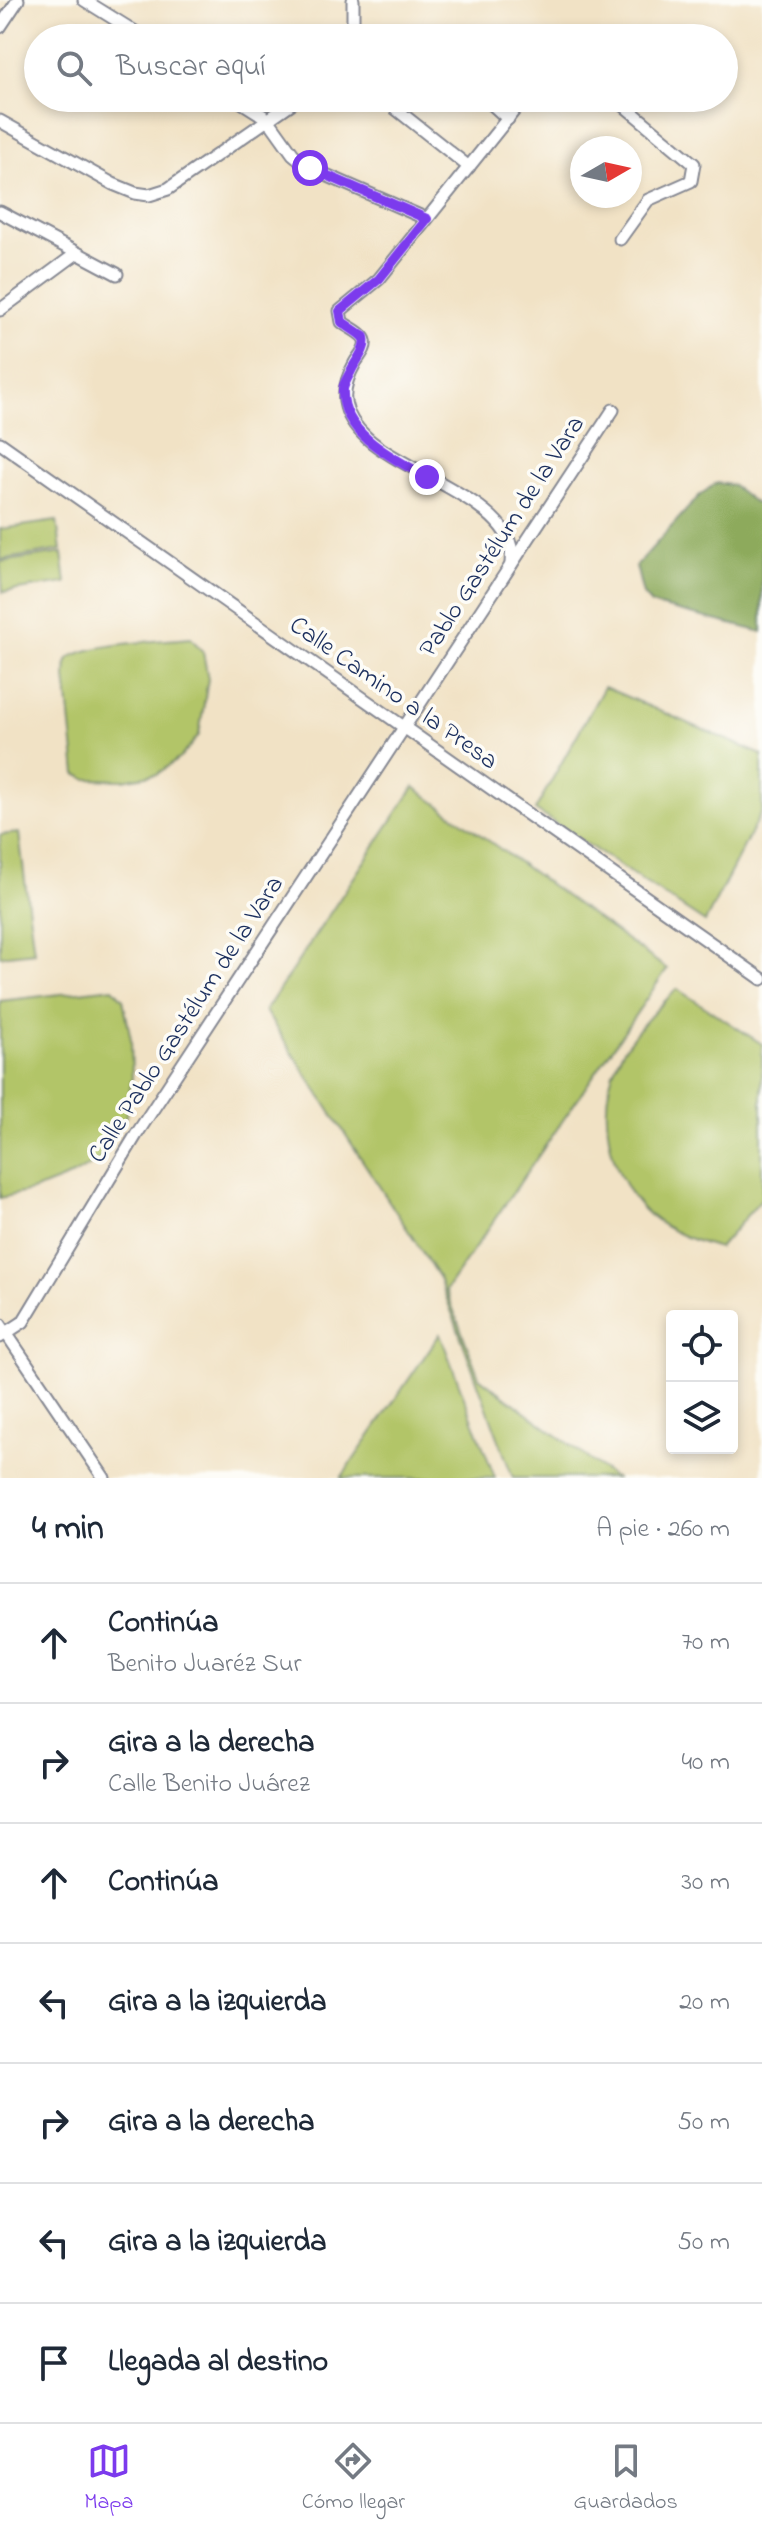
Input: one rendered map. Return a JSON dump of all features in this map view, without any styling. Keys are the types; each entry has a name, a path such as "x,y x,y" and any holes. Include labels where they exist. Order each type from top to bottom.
{"street":[{"path":"0,27 18,0"},
{"path":"84,0 123,24"},
{"path":"353,0 353,24"},
{"path":"257,112 268,119 293,154 310,168 427,219"},
{"path":"0,121 113,184 149,195 168,189 278,112"},
{"path":"400,112 469,167"},
{"path":"500,112 508,119"},
{"path":"511,566 511,547 505,532 493,517 452,489 391,457 353,425 346,411 343,387 363,351 365,341 364,337 342,322 340,311 379,279 513,112"},
{"path":"620,239 648,200 691,181 694,164 632,112"},
{"path":"0,212 117,274"},
{"path":"2,307 77,253"},
{"name":"Pablo Gastélum de la Vara","path":"405,729 613,410"},
{"name":"Calle Camino a la Presa","path":"0,443 762,979"},
{"name":"Calle Pablo Gastélum de la Vara","path":"2,1331 23,1322 136,1135 405,729"},
{"path":"2,1331 104,1478"}],"green space":[{"path":"716,483 732,485 756,504 762,502 762,632 651,604 643,595 636,566 699,496"},
{"path":"57,521 61,550 0,560 0,529"},
{"path":"62,553 66,583 3,592 0,562"},
{"path":"191,638 203,652 208,679 199,735 181,757 157,774 123,780 86,779 76,774 67,660 76,654 107,646"},
{"path":"604,687 762,755 762,811 705,922 535,810"},
{"path":"414,787 667,969 446,1290 479,1377 614,1478 513,1478 439,1278 265,1011"},
{"path":"19,833 34,952 0,956 0,835"},
{"path":"113,988 123,999 131,1039 132,1078 126,1116 100,1159 73,1175 35,1190 0,1198 0,1001"},
{"path":"677,989 762,1044 762,1198 719,1248 678,1233 659,1223 643,1209 621,1177 609,1138 608,1097 618,1060 637,1032"},
{"path":"440,1334 495,1478 341,1478"}],"route":[{"path":"310,168 427,219 379,279 340,311 342,322 364,337 365,341 363,351 343,387 346,411 353,425 391,457 427,477"}]}
